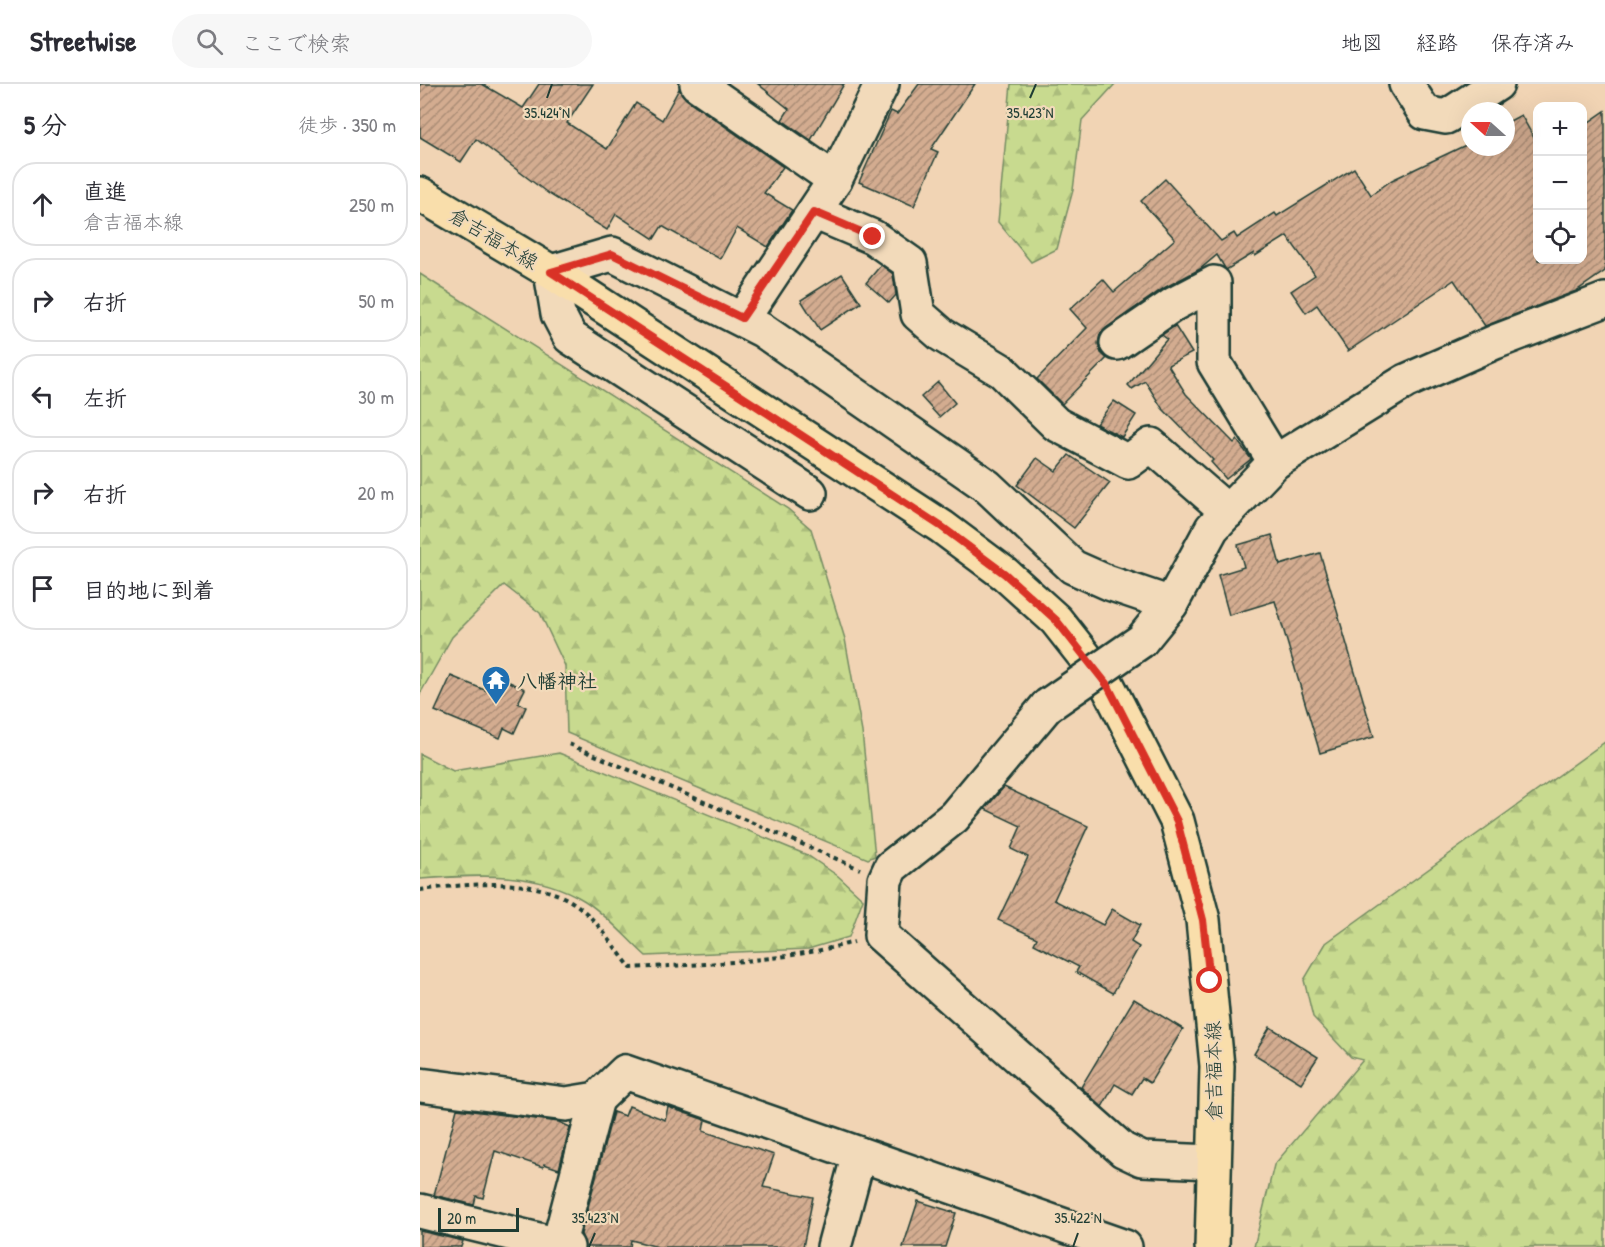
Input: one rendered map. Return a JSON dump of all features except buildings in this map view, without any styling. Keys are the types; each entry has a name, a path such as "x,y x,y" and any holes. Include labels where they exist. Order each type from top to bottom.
{"main road":[{"name":"倉吉福本線","path":"420,194 551,272 951,534 1005,574 1056,620 1108,686 1177,821 1203,920 1217,1066 1213,1162 1215,1220 1212,1247"}],"street":[{"path":"697,84 836,180"},
{"path":"742,318 836,180 882,84"},
{"path":"1406,84 1425,113 1446,117 1497,84"},
{"path":"814,212 873,237 910,263 918,314 942,335 1002,371 1056,424 1128,462 1151,445 1228,512"},
{"path":"810,493 570,337 558,314 551,272 612,254 742,318 987,486 1074,567 1109,583 1171,604"},
{"path":"1118,343 1174,304 1214,283 1214,362 1275,462"},
{"path":"1213,1162 1142,1158 1123,1150 881,935 885,879 891,867 954,817 1047,706 1141,641 1171,604 1212,528 1275,462 1406,381 1495,342 1605,300"},
{"path":"420,1211 561,1246 597,1099 625,1072 1125,1247"},
{"path":"420,1085 566,1104 597,1099"},
{"path":"834,1247 860,1154"}],"path":[{"path":"569,744 885,879"},
{"path":"420,890 484,883 548,891 584,910 631,968 710,964 819,952 881,935"}],"green space":[{"path":"1011,84 1115,84 1082,120 1073,190 1057,249 1031,262 998,222"},
{"path":"420,274 788,509 811,529 845,639 862,732 875,856 868,859 567,733 565,666 540,613 504,585 452,637 420,694"},
{"path":"1605,742 1605,1247 1254,1247 1274,1165 1363,1060 1351,1057 1313,1017 1304,980 1326,943"},
{"path":"559,753 807,855 838,876 863,899 849,937 808,949 646,956 609,920 585,901 546,884 526,879 484,876 420,879 420,754 453,771"}],"place":[{"name":"八幡神社","path":"496,706"}],"route":[{"path":"873,237 814,212 742,318 612,254 551,272 942,527 1005,574 1056,620 1108,686 1139,742 1177,821 1203,920 1210,981"}]}
